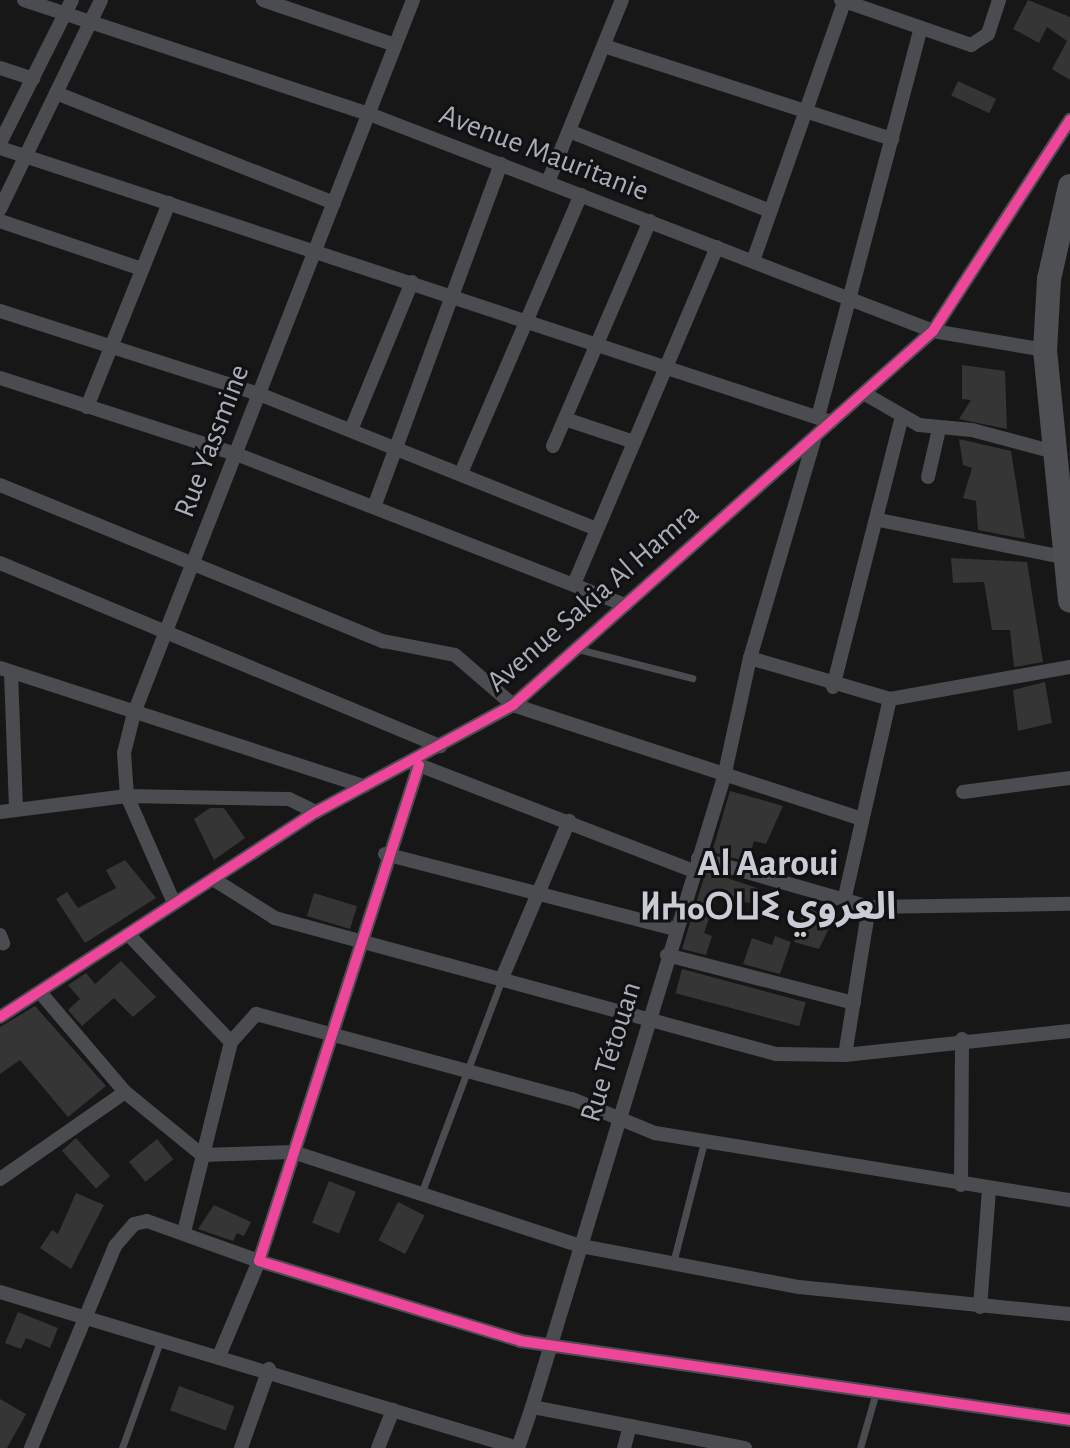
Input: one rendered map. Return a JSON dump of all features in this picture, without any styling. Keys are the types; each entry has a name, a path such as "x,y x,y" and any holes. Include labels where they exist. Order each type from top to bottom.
{"main road":[{"path":"1070,186 1049,279 1045,350 1054,452 1064,492 1063,557 1070,601"}],"street":[{"name":"Avenue Mauritanie","path":"24,0 369,114 933,331 1045,350"},
{"path":"72,0 0,146 824,420 921,28"},
{"path":"0,209 101,0"},
{"path":"263,0 395,45"},
{"name":"Rue Yassmine","path":"174,903 127,796 124,753 134,713 164,626 236,454 313,249 413,0"},
{"path":"548,182 622,0"},
{"path":"753,261 844,0 921,28 980,43 999,0"},
{"path":"604,46 892,139"},
{"path":"0,68 33,79"},
{"path":"56,93 334,203"},
{"name":"Avenue Sakia Al Hamra","path":"0,1017 316,812 414,763 513,705 815,435 824,420 865,394 933,331 1070,120"},
{"path":"569,131 770,211"},
{"path":"374,507 501,164"},
{"path":"461,473 581,195"},
{"path":"87,407 169,203"},
{"path":"0,221 142,269"},
{"path":"553,446 650,221"},
{"path":"574,584 717,247"},
{"path":"351,430 412,282"},
{"path":"0,311 259,394 596,529"},
{"path":"0,378 236,454 626,605"},
{"path":"865,394 902,417 939,429 972,430 1054,452"},
{"path":"833,687 879,520 902,417"},
{"path":"565,419 634,442"},
{"path":"928,477 939,429"},
{"path":"815,435 750,658 833,687 890,699 1070,667"},
{"path":"0,485 193,561 383,641 455,655 513,705 724,777 862,819"},
{"path":"879,520 1063,557"},
{"path":"0,563 164,626 440,746"},
{"name":"Rue Tétouan","path":"393,1410 518,1448 554,1344 646,1022 724,777 750,658"},
{"path":"16,809 6,670 364,786"},
{"path":"844,901 890,699"},
{"path":"220,1354 259,1261 414,763 696,864 869,907 1070,904"},
{"path":"963,792 1070,778"},
{"path":"0,812 127,796 289,799 316,812"},
{"path":"502,978 569,821"},
{"path":"385,854 675,929"},
{"path":"213,879 255,910 502,978 646,1022 776,1054 845,1055 962,1039 1070,1031"},
{"path":"845,1055 869,907"},
{"path":"128,934 231,1042"},
{"path":"667,955 854,1003"},
{"path":"40,992 125,1092 202,1155 293,1152 581,1246 799,1287 1070,1314"},
{"path":"184,1232 231,1042 256,1014 704,1142 989,1190 1070,1200"},
{"path":"961,1185 962,1039"},
{"path":"0,1179 125,1092"},
{"path":"980,1307 989,1190"},
{"path":"31,1448 122,1234 147,1221 259,1261 469,1326 554,1344 1070,1420"},
{"path":"0,1292 220,1354 393,1410 378,1448"},
{"path":"241,1448 269,1369"},
{"path":"532,1407 745,1448"},
{"path":"624,1448 630,1426"}],"lane":[{"path":"576,649 692,678"},
{"path":"421,1194 463,1071 502,978"},
{"path":"673,1263 704,1142"},
{"path":"122,1448 161,1337"},
{"path":"860,1448 877,1390"}],"building":[{"path":"1028,0 1070,17 1070,80 1052,69 1067,41 1047,27 1039,43 1013,29"},
{"path":"958,81 996,99 989,113 951,96"},
{"path":"962,365 1005,371 1007,429 959,419 971,400 962,399"},
{"path":"959,439 1011,451 1025,539 978,530 976,501 963,498 972,468 963,465"},
{"path":"951,558 1027,562 1043,662 1014,667 1010,630 992,630 984,582 953,583"},
{"path":"1045,682 1052,723 1018,731 1013,690"},
{"path":"730,791 783,806 766,844 754,841 748,862 712,852"},
{"path":"210,808 224,808 245,838 214,860 194,819"},
{"path":"125,860 156,898 85,943 56,899 67,892 78,908 116,888 106,870"},
{"path":"706,871 760,889 755,904 717,896 704,933 712,936 706,955 682,949"},
{"path":"314,893 357,906 350,929 307,916"},
{"path":"805,906 835,916 819,949 794,942"},
{"path":"775,936 791,942 780,974 743,964 752,938 772,945"},
{"path":"121,961 156,997 133,1017 114,998 82,1026 68,1010 80,999 68,985 86,973 95,984"},
{"path":"682,969 806,1002 799,1026 676,993"},
{"path":"35,1006 106,1086 68,1117 20,1060 0,1074 0,1027"},
{"path":"76,1138 110,1176 96,1189 62,1151"},
{"path":"157,1139 173,1159 145,1182 129,1162"},
{"path":"329,1181 356,1192 339,1234 312,1223"},
{"path":"76,1193 104,1205 71,1269 40,1248 52,1230 58,1234"},
{"path":"398,1202 425,1216 405,1254 378,1240"},
{"path":"214,1205 251,1222 244,1236 237,1233 233,1241 198,1229"},
{"path":"18,1312 58,1328 50,1348 26,1338 21,1349 5,1343"},
{"path":"179,1386 234,1406 226,1431 170,1410"},
{"path":"0,1399 26,1414 7,1448 0,1448"}],"cycle path":[{"path":"0,1017 316,812 513,705 933,331 1070,120"},
{"path":"419,765 259,1261 520,1341 1070,1420"}],"district":[{"name":"Al Aaroui ⵍⵄⴰⵔⵡⵉ العروي","path":"768,887"}]}
